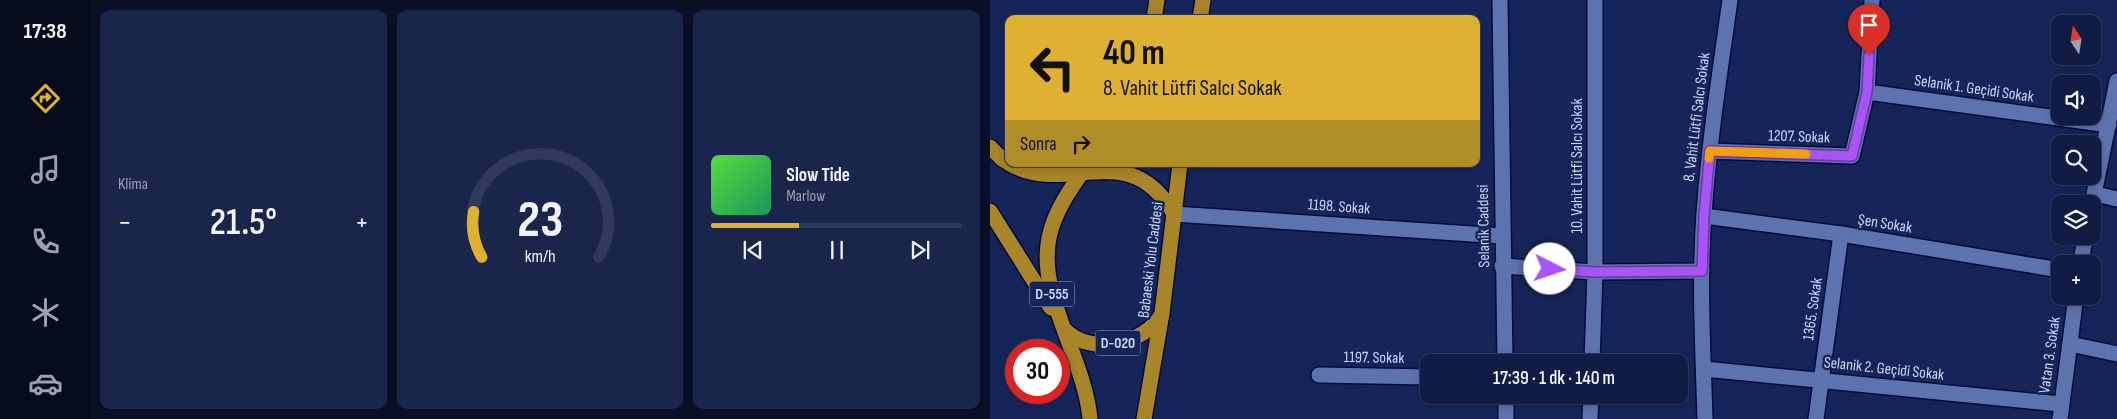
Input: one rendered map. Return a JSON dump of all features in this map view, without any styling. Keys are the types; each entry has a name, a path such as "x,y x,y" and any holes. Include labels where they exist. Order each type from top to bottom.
{"highway":[{"path":"1155,15 1157,0"},
{"path":"1200,15 1202,0"},
{"path":"990,147 1005,159"},
{"path":"1021,167 1035,172 1085,168 1116,171 1132,176 1158,191 1174,214"},
{"name":"Babaeski Yolu Caddesi","path":"1144,419 1162,313 1180,167"},
{"name":"D-555","path":"1085,168 1056,216 1049,238 1046,263 1049,282 1082,377 1090,419"},
{"name":"D-020","path":"990,211 1066,331 1076,340 1090,344 1122,342 1147,332 1162,313"}],"street":[{"name":"Selanik Caddesi","path":"1500,0 1502,266 1505,354"},
{"name":"10. Vahit Lütfi Salcı Sokak","path":"1592,354 1595,272 1595,0"},
{"name":"8. Vahit Lütfi Salcı Sokak","path":"1705,419 1702,271 1704,216 1710,151 1730,0"},
{"path":"1867,92 1872,0"},
{"path":"2095,195 2115,104 2117,81"},
{"name":"1207. Sokak","path":"1710,151 1852,156 1867,92"},
{"name":"Selanik 1. Geçidi Sokak","path":"1867,92 2109,125"},
{"path":"2101,199 2117,199"},
{"name":"1198. Sokak","path":"1174,214 1502,236"},
{"name":"Şen Sokak","path":"1704,216 1841,234 2051,269"},
{"name":"1365. Sokak","path":"1816,419 1841,234"},
{"path":"1502,266 1595,272 1702,271"},
{"name":"Vatan 3. Sokak","path":"2060,419 2075,305"},
{"path":"2070,344 2117,354"},
{"name":"Selanik 2. Geçidi Sokak","path":"1704,370 2061,404"},
{"name":"1197. Sokak","path":"1319,375 1420,377"},
{"path":"1506,404 1506,419"},
{"path":"1590,419 1591,404"}],"slow traffic":[{"path":"1709,158 1710,151 1806,154"}],"route":[{"path":"1550,269 1595,272 1702,271 1704,216 1710,151 1852,156 1867,92 1869,55"}]}
